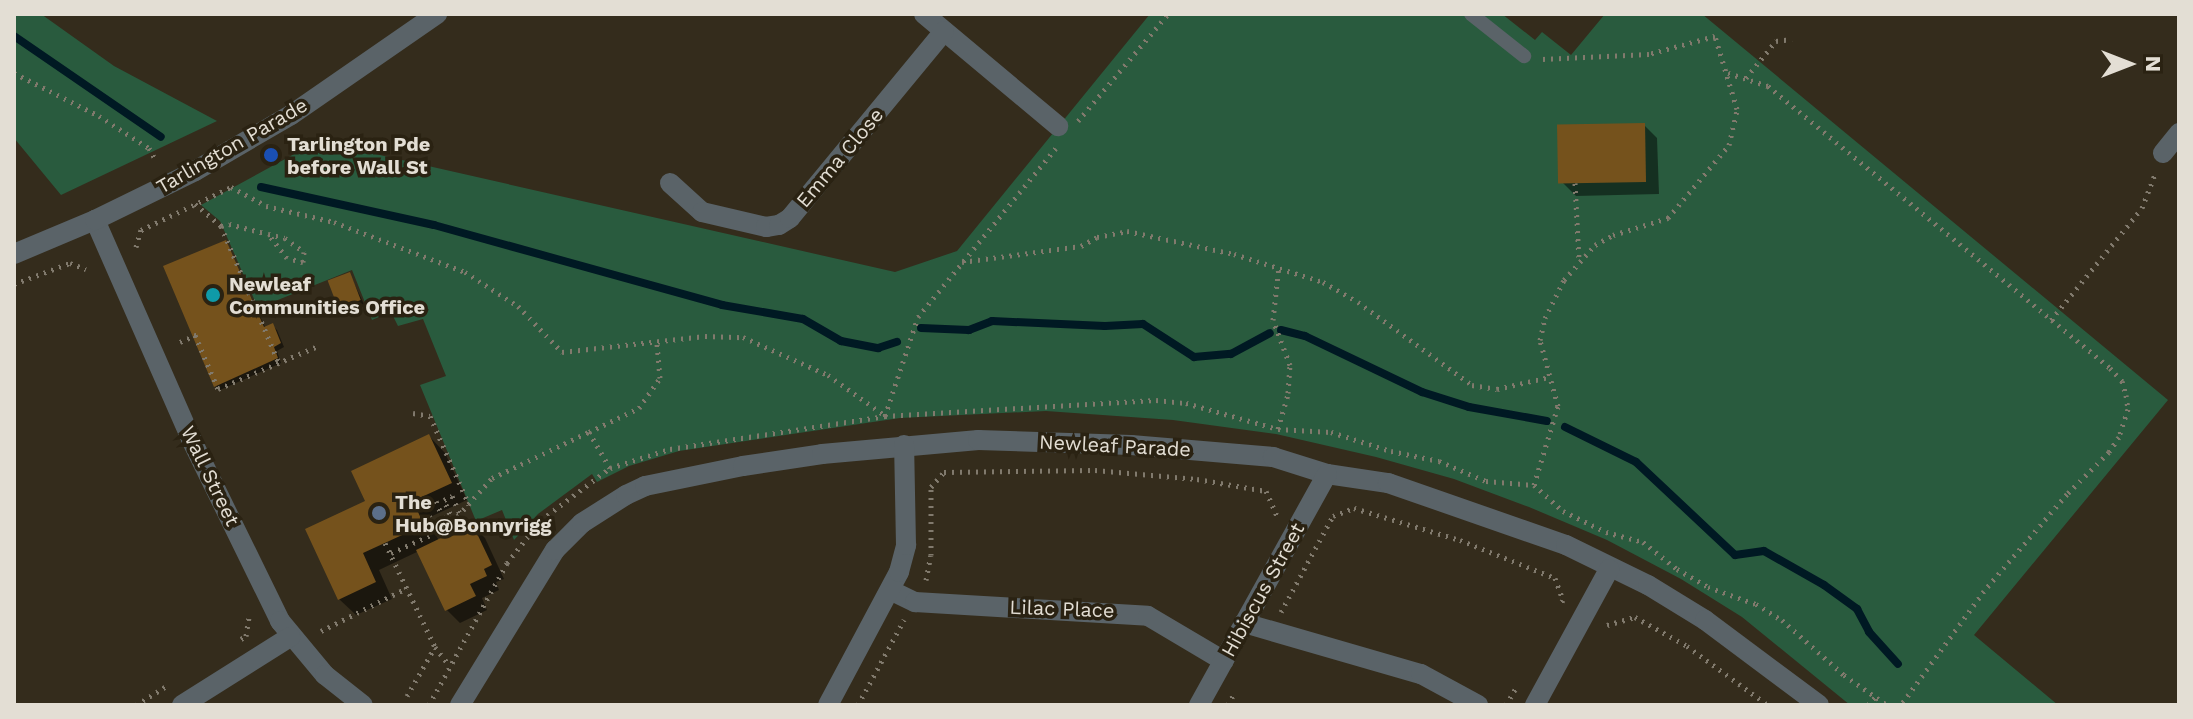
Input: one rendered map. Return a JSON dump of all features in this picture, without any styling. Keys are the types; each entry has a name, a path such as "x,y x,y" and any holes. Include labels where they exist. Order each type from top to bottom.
{"street":[{"name":"Tarlington Parade","path":"14,254 95,220 195,171 291,115 437,14"},
{"path":"924,14 1062,135"},
{"name":"Emma Close","path":"670,183 702,212 766,227 779,225 790,218 944,31"},
{"path":"2163,153 2179,133"},
{"name":"Wall Street","path":"95,220 191,439 290,637 325,675 363,705"},
{"name":"Newleaf Parade","path":"460,705 555,550 582,523 626,495 645,486 743,466 904,445 978,440 1131,445 1273,457 1327,474 1388,483 1566,545 1609,569 1648,585 1705,620 1819,705"},
{"path":"828,705 890,590 906,545 904,445"},
{"name":"Hibiscus Street","path":"1199,705 1327,474"},
{"path":"1535,705 1609,569"},
{"name":"Lilac Place","path":"890,590 915,602 1148,616 1224,661"},
{"path":"1244,623 1421,674 1478,705"},
{"path":"182,705 290,637"}],"lane":[{"path":"1471,14 1524,56"}],"path":[{"path":"136,247 141,230 231,187 266,206 334,222 465,272 518,306 562,352 657,341 743,337 828,375 885,416 918,317 1062,135 1168,14"},
{"path":"1524,56 1535,54 1545,60 1558,60 1593,54 1649,54 1715,36 1737,109 1729,145 1668,218 1613,235 1595,245 1579,261 1545,318 1540,340 1558,406 1534,485"},
{"path":"1746,78 1776,41 1792,39"},
{"path":"14,73 99,116 149,148 155,159"},
{"path":"1728,73 1768,86 2122,381 2128,409 2119,437 1984,591 1901,705"},
{"path":"2051,320 2142,208 2163,153"},
{"path":"1575,183 1579,261"},
{"path":"195,204 221,226 279,363"},
{"path":"221,226 229,224 268,234 299,246 304,252 303,262 287,258 268,234"},
{"path":"962,262 1081,246 1097,237 1127,231 1279,266 1323,282 1358,302 1472,385 1497,389 1549,377"},
{"path":"14,284 70,263 86,269"},
{"path":"1278,429 1288,393 1290,365 1273,320 1279,266"},
{"path":"180,342 198,334 218,389 320,345"},
{"path":"391,553 447,528 492,478 639,408 660,378 657,341"},
{"path":"413,413 430,416 469,505"},
{"path":"589,432 610,468"},
{"path":"931,492 931,487 944,472 1095,470 1151,473 1266,491 1278,515 1270,528"},
{"path":"453,522 444,500 452,496 460,514"},
{"path":"437,532 424,505 436,501 447,528"},
{"path":"1278,617 1333,516 1354,508 1460,540 1555,578 1563,600"},
{"path":"385,543 435,647 449,665"},
{"path":"321,631 407,588"},
{"path":"858,705 909,612"},
{"path":"1607,625 1635,617 1687,646 1768,705"},
{"path":"407,696 435,647"},
{"path":"1868,705 1876,696"}],"green space":[{"path":"14,14 41,14 114,66 217,121 61,195 14,138"},
{"path":"1150,14 1502,14 1535,40 1542,32 1571,55 1605,14 1702,14 2168,400 1974,635 2058,705 1850,705 1742,617 1681,579 1607,540 1529,507 1454,479 1376,457 1276,434 1173,420 1046,411 900,418 679,451 629,466 597,482 592,474 538,514 514,540 502,510 476,521 420,385 446,376 423,319 398,326 391,312 372,320 352,270 258,308 220,221 201,205 318,141 895,272 957,251"}],"building":[{"path":"1645,123 1646,182 1558,184 1557,125"},
{"name":"Newleaf Communities Office","path":"226,240 264,327 273,323 281,343 274,347 278,358 214,387 163,266"},
{"path":"350,272 361,300 338,309 328,281"},
{"name":"The Hub@Bonnyrigg","path":"429,434 452,483 413,501 424,525 363,553 376,582 338,600 305,529 365,501 351,471"},
{"name":"The Hub@Bonnyrigg","path":"472,523 492,565 484,569 487,576 470,584 476,596 445,611 416,550"}],"waterway":[{"path":"14,36 161,137"},
{"path":"261,187 434,225 722,305 803,319 841,341 878,348 897,342"},
{"path":"921,328 969,330 992,321 1105,326 1143,324 1194,357 1231,354 1270,333"},
{"path":"1281,330 1305,336 1422,392 1469,407 1547,421"},
{"path":"1565,427 1636,462 1735,555 1764,551 1824,585 1857,609 1869,632 1898,664"}],"place":[{"name":"Tarlington Pde before Wall St","path":"271,155"},
{"name":"Newleaf Communities Office","path":"213,295"},
{"name":"The Hub@Bonnyrigg","path":"379,513"}]}
